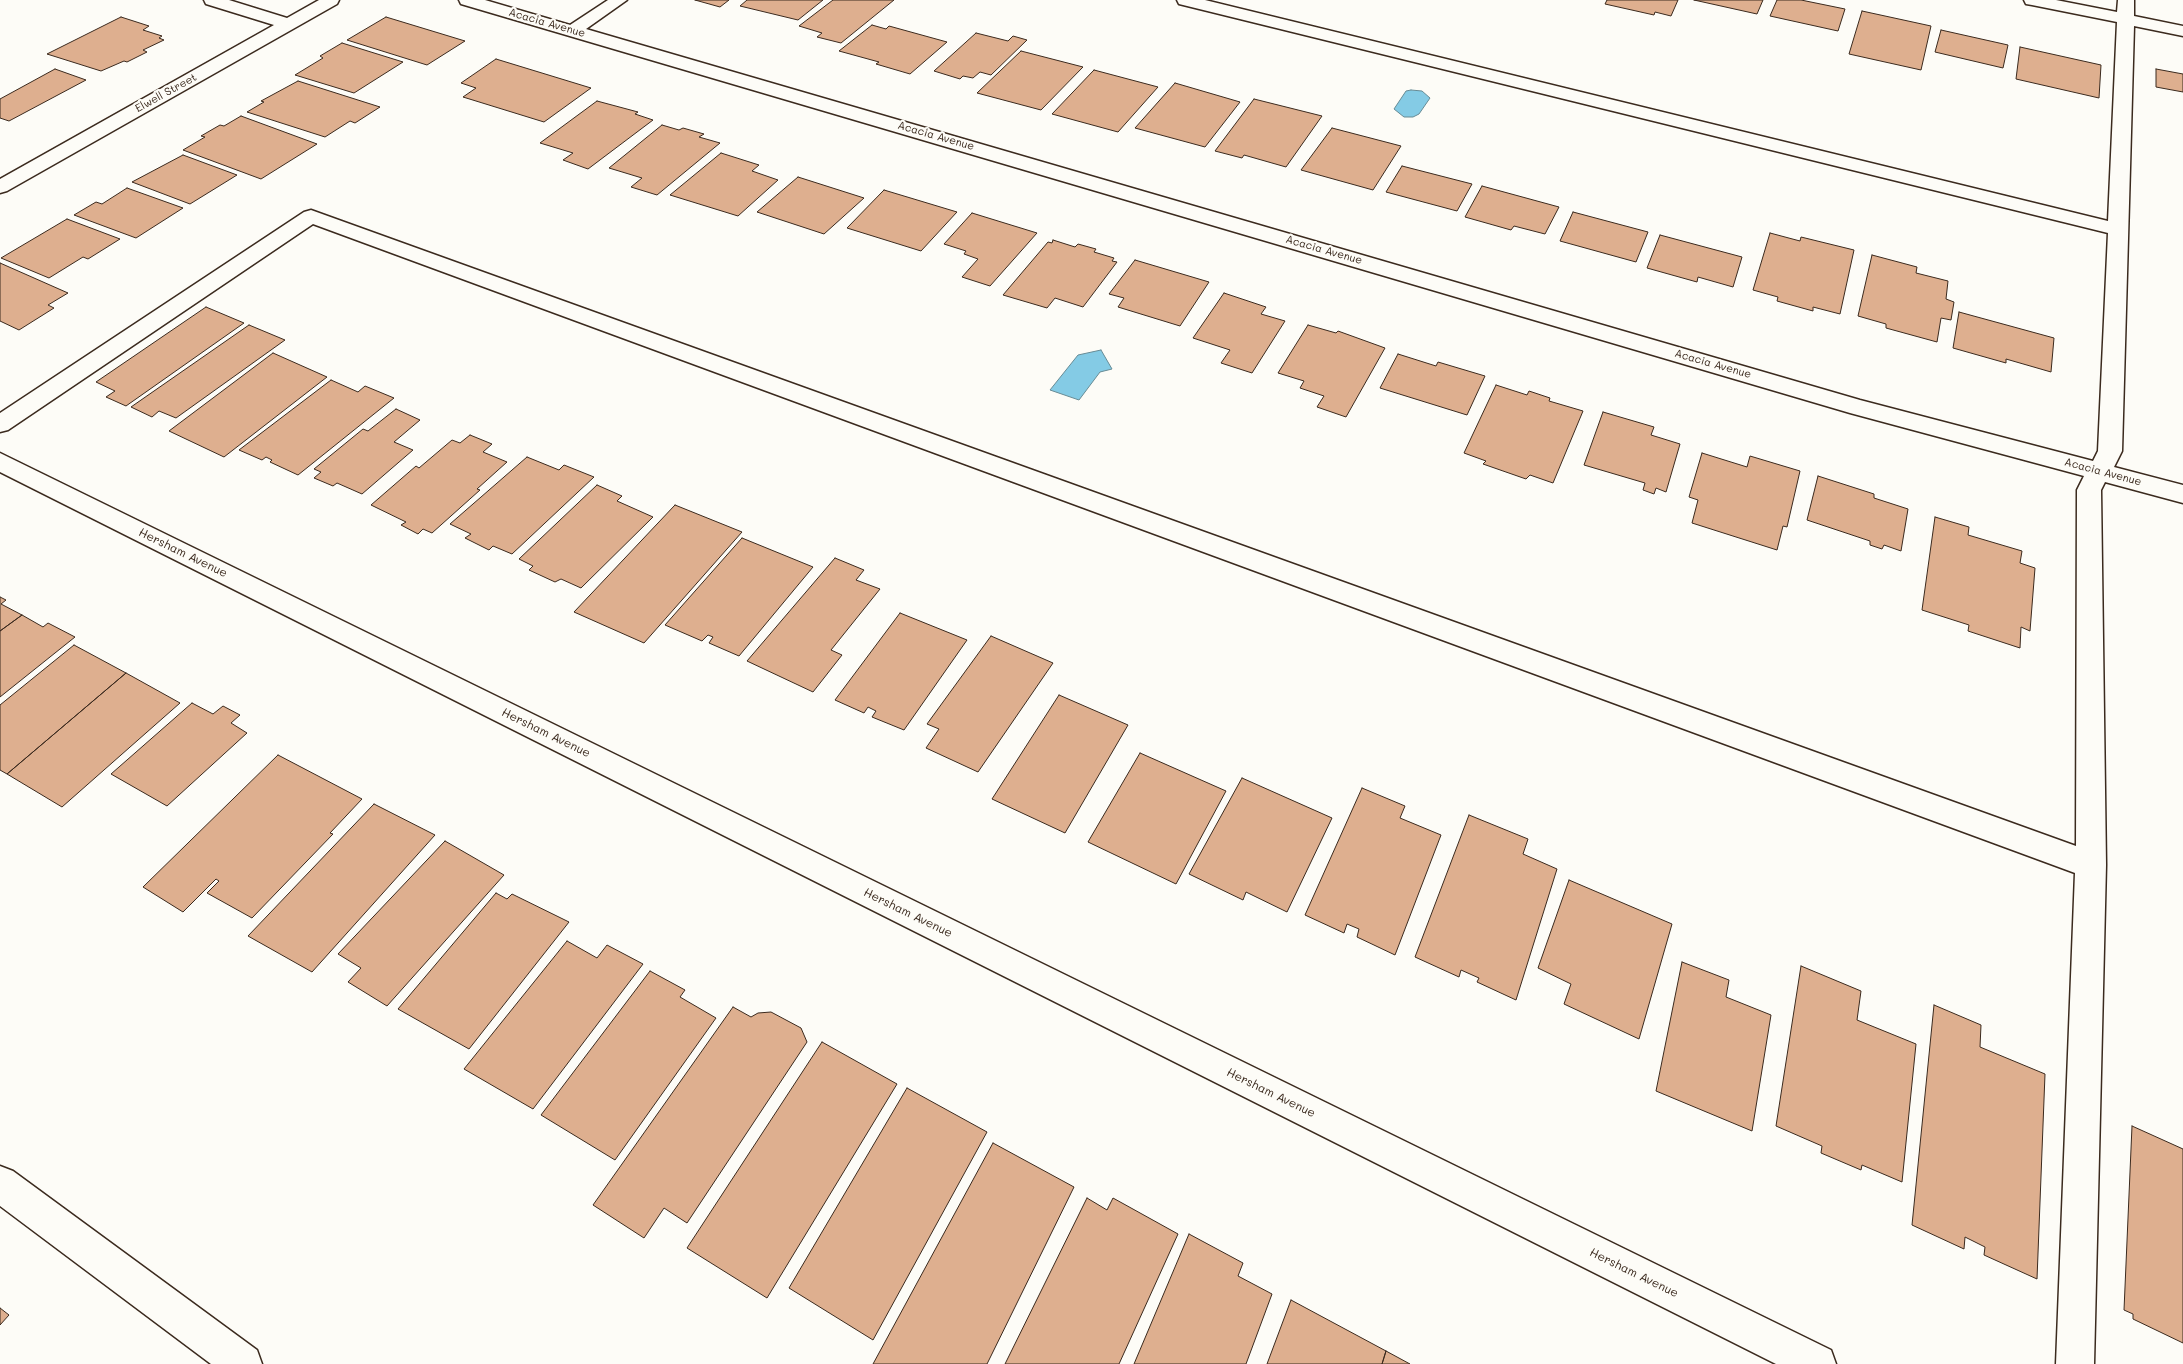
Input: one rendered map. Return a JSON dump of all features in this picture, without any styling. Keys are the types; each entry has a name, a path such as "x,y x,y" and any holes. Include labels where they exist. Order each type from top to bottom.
{"street":[{"path":"212,0 288,24"},
{"name":"Elwell Street","path":"0,186 331,0"},
{"name":"Acacia Avenue","path":"467,0 1858,407 2183,494"},
{"path":"573,30 619,0"},
{"path":"1185,0 2118,229"},
{"path":"2032,0 2126,10 2183,31"},
{"path":"2075,1364 2091,865 2089,490 2110,451 2126,10"},
{"path":"0,424 311,216 2091,865"},
{"name":"Hersham Avenue","path":"0,462 1817,1364"},
{"path":"0,1184 243,1364"}],"water":[{"path":"1406,91 1422,91 1430,98 1419,114 1413,117 1404,117 1394,109"},
{"path":"1101,350 1112,369 1100,372 1079,400 1050,390 1078,355"}],"building":[{"path":"695,0 729,0 720,7"},
{"path":"747,0 823,0 798,20 740,6"},
{"path":"833,0 894,0 841,43 817,37 822,33 799,26"},
{"path":"1607,0 1678,0 1671,16 1655,12 1654,15 1605,4"},
{"path":"1694,0 1763,0 1757,14"},
{"path":"1777,0 1801,0 1845,9 1838,31 1770,16"},
{"path":"1862,11 1931,26 1921,70 1849,54"},
{"path":"121,17 149,26 143,30 162,36 159,38 164,40 143,50 147,52 127,62 124,61 101,71 47,54"},
{"path":"386,17 465,41 427,65 347,40"},
{"path":"872,25 886,29 889,26 947,42 910,74 876,64 879,62 839,51"},
{"path":"1941,30 2008,45 2003,68 1935,52"},
{"path":"976,33 1008,41 1013,36 1027,40 991,75 980,72 973,78 963,76 960,79 934,71"},
{"path":"342,43 403,62 354,93 295,75 323,58 320,56"},
{"path":"2020,47 2101,65 2099,98 2016,79"},
{"path":"1021,51 1083,67 1041,110 977,93"},
{"path":"496,59 591,88 544,122 463,97 476,88 461,83"},
{"path":"55,69 86,80 9,121 0,118 0,99"},
{"path":"2156,69 2183,74 2183,92 2156,87"},
{"path":"1094,70 1158,87 1118,132 1052,114"},
{"path":"298,81 380,107 355,123 350,121 325,137 247,112 264,102 261,101"},
{"path":"1175,83 1240,102 1205,147 1135,128"},
{"path":"1254,99 1322,116 1286,167 1244,155 1242,158 1215,151"},
{"path":"597,101 638,112 635,114 653,120 588,169 563,160 573,153 540,143"},
{"path":"241,116 317,144 261,179 183,150 205,137 201,136"},
{"path":"662,125 704,134 699,137 720,143 657,195 631,187 642,178 609,168"},
{"path":"1332,128 1401,146 1373,190 1301,170"},
{"path":"721,153 759,165 752,171 778,180 738,216 670,195"},
{"path":"183,155 237,175 190,204 132,182"},
{"path":"1402,166 1472,184 1457,211 1386,192"},
{"path":"798,177 864,198 824,234 757,212"},
{"path":"1482,186 1559,207 1545,234 1514,226 1511,230 1465,217"},
{"path":"127,188 183,208 136,238 74,215 96,202 102,204"},
{"path":"884,190 957,212 921,251 847,228"},
{"path":"1573,212 1648,232 1636,262 1560,241"},
{"path":"972,213 1037,233 990,286 962,277 978,259 964,254 966,251 944,244"},
{"path":"67,219 120,239 88,259 83,257 49,278 1,258"},
{"path":"1770,233 1800,241 1801,237 1854,250 1840,314 1813,307 1813,311 1777,301 1778,297 1753,290"},
{"path":"1660,235 1742,257 1733,287 1698,277 1697,282 1647,268"},
{"path":"1053,240 1075,247 1078,244 1096,249 1094,252 1114,258 1112,261 1117,262 1083,307 1055,298 1047,308 1003,295 1048,242 1052,243"},
{"path":"1872,255 1917,267 1916,273 1948,281 1946,299 1954,302 1951,320 1941,318 1937,342 1886,328 1886,324 1858,316"},
{"path":"1135,260 1209,282 1180,326 1118,307 1124,298 1109,294"},
{"path":"0,263 68,293 48,305 54,308 19,330 0,321"},
{"path":"1224,293 1266,307 1261,314 1285,321 1252,373 1221,363 1230,350 1193,338"},
{"path":"206,307 244,323 126,406 106,397 115,391 96,382"},
{"path":"1959,312 2054,338 2051,372 2006,359 2006,363 1953,348"},
{"path":"249,325 285,340 176,418 159,411 152,417 131,407"},
{"path":"1308,325 1336,333 1338,331 1385,348 1346,417 1317,407 1324,396 1300,388 1304,381 1278,373"},
{"path":"273,353 327,377 224,457 169,431"},
{"path":"1398,354 1436,366 1438,362 1485,376 1467,415 1380,388"},
{"path":"331,380 358,392 365,386 394,398 298,475 270,462 272,460 266,457 262,460 239,450"},
{"path":"1496,385 1527,395 1529,391 1550,398 1549,401 1583,411 1553,483 1530,475 1526,479 1483,464 1486,461 1464,453"},
{"path":"396,409 420,420 394,442 413,450 362,494 337,483 333,486 314,478 321,472 314,469 363,429 368,431"},
{"path":"1603,412 1654,427 1651,435 1680,444 1666,492 1656,488 1654,494 1643,490 1645,483 1584,465"},
{"path":"470,435 492,444 483,452 507,462 477,489 480,490 432,533 423,529 418,534 401,525 406,522 371,505 416,466 419,468 452,440 460,443"},
{"path":"1702,453 1747,467 1750,456 1800,471 1787,527 1783,526 1777,550 1692,523 1698,500 1689,497"},
{"path":"527,457 559,470 564,465 594,477 512,554 493,546 489,550 465,538 471,534 450,524"},
{"path":"1818,476 1874,494 1874,498 1908,509 1901,551 1884,545 1882,549 1870,545 1870,541 1807,520"},
{"path":"597,485 622,496 617,501 653,517 581,588 561,579 555,582 529,570 533,566 519,559"},
{"path":"675,505 742,532 644,643 574,612"},
{"path":"1935,517 1969,527 1968,535 2022,551 2020,563 2035,568 2030,631 2021,627 2020,648 1968,631 1969,625 1922,610"},
{"path":"742,538 813,567 739,656 709,643 713,637 708,635 702,641 665,625"},
{"path":"835,558 864,570 856,580 880,589 831,650 842,655 813,692 747,661"},
{"path":"0,597 6,600 1,604 22,615 0,631"},
{"path":"900,613 967,640 904,730 872,717 876,711 868,707 864,713 835,700"},
{"path":"22,615 43,627 48,623 75,637 0,697 0,631"},
{"path":"991,636 1053,663 978,772 926,748 939,729 927,724"},
{"path":"74,645 126,673 7,774 0,770 0,705"},
{"path":"126,673 180,703 62,807 7,774"},
{"path":"1059,695 1128,725 1065,833 992,799"},
{"path":"192,703 213,714 223,706 240,715 231,723 247,733 167,806 111,774"},
{"path":"1140,753 1226,791 1176,884 1088,842"},
{"path":"278,755 362,799 330,833 333,834 252,918 207,893 219,881 216,879 183,912 143,887"},
{"path":"1242,778 1332,818 1287,912 1246,892 1243,900 1189,874"},
{"path":"1362,788 1405,806 1400,818 1441,835 1395,955 1357,937 1359,929 1347,924 1344,933 1305,915"},
{"path":"374,804 435,835 312,972 248,936"},
{"path":"1469,815 1528,839 1523,854 1557,869 1516,1000 1477,982 1479,978 1461,970 1459,977 1415,957"},
{"path":"445,841 504,875 387,1006 348,982 361,968 338,954"},
{"path":"1569,880 1672,924 1639,1039 1564,1004 1571,984 1538,968"},
{"path":"496,893 507,899 512,894 569,922 469,1049 398,1009"},
{"path":"567,941 597,958 607,945 643,964 533,1109 464,1069"},
{"path":"1682,962 1729,980 1726,997 1771,1015 1752,1131 1656,1091"},
{"path":"1801,966 1861,991 1857,1020 1916,1044 1902,1182 1862,1165 1861,1170 1821,1153 1822,1146 1776,1126"},
{"path":"650,971 685,990 680,997 716,1018 615,1160 541,1115"},
{"path":"1934,1005 1981,1025 1980,1047 2045,1074 2037,1279 1984,1255 1985,1247 1965,1237 1964,1249 1912,1225"},
{"path":"733,1007 751,1017 758,1013 771,1012 801,1028 807,1042 687,1223 664,1208 644,1238 593,1205"},
{"path":"822,1042 897,1084 767,1298 687,1248"},
{"path":"907,1088 987,1132 873,1340 789,1288"},
{"path":"2132,1126 2183,1149 2183,1343 2133,1319 2133,1314 2124,1310"},
{"path":"993,1143 1074,1187 987,1364 873,1364"},
{"path":"1087,1198 1107,1210 1113,1198 1178,1234 1119,1364 1005,1364"},
{"path":"1189,1234 1243,1263 1238,1276 1272,1294 1246,1364 1134,1364"},
{"path":"1291,1300 1386,1351 1382,1364 1267,1364"},
{"path":"0,1308 9,1315 0,1325"},
{"path":"1386,1351 1410,1364 1382,1364"}]}
